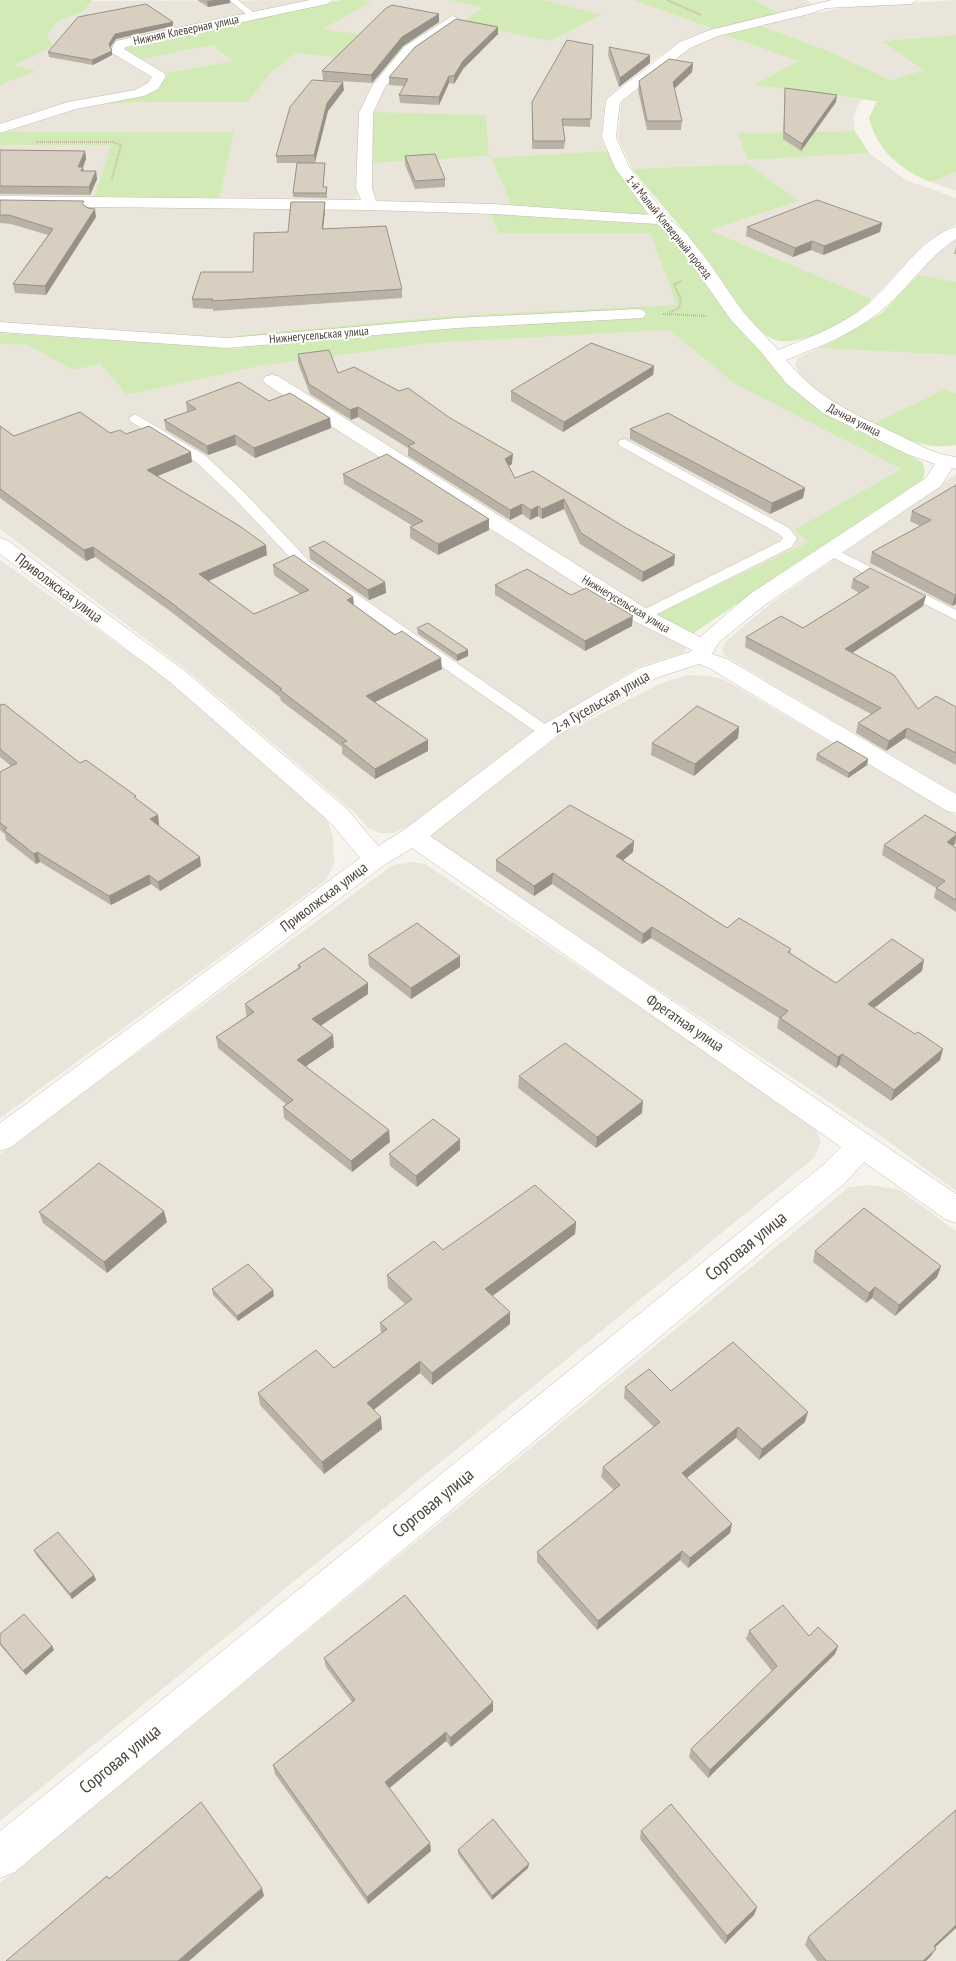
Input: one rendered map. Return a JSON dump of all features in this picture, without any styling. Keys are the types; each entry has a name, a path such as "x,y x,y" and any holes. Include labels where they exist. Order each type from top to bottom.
{"street":[{"name":"Нижняя Клеверная улица","path":"0,129 72,105 139,93 153,86 160,76 117,50 121,44 327,0"},
{"name":"1-й Малый Клеверный проезд","path":"774,358 737,316 709,274 680,236 661,220 622,168 609,137 613,101 685,45 714,33 805,11 825,4 910,0"},
{"path":"370,205 364,188 366,113 379,86 409,50 452,20"},
{"path":"0,200 370,205 493,209 661,220"},
{"path":"774,358 832,335 873,309 934,246 956,232"},
{"name":"Нижнегусельская улица","path":"0,327 227,343 457,323 637,314"},
{"name":"Дачная улица","path":"774,358 793,380 830,409 914,450 953,461"},
{"name":"Нижнегусельская улица","path":"272,380 642,616 956,804"},
{"name":"2-я Гусельская улица","path":"374,859 413,836 549,731 648,673 701,652 710,638 758,599 934,482 953,461"},
{"name":"Приволжская улица","path":"0,544 178,677 339,816 374,859 0,1139"},
{"name":"Фрегатная улица","path":"413,836 956,1210"},
{"name":"Сорговая улица","path":"0,1857 834,1174 862,1144"}],"lane":[{"path":"233,0 253,15"},
{"path":"135,418 200,459 239,494 305,564 539,726 549,731"},
{"path":"624,443 784,531 790,538 787,544 642,616"},
{"path":"831,551 956,616"}],"path":[{"path":"35,142 113,142 122,146 114,166 107,202"},
{"path":"690,316 666,314 679,308 682,300 674,284 709,274"}],"shaded area":[{"path":"320,0 120,43 112,48 112,52 146,71 153,78 151,83 140,90 0,126 0,85 35,71 13,65 54,46 47,36 57,22 82,12 90,1"},
{"path":"362,0 448,0 483,8 462,23 550,41 601,15 544,0 633,0 714,29 679,43 637,71 605,101 601,137 607,151 491,159 512,207 385,203 373,198 370,189 370,163 489,156 486,115 361,112 358,196 353,202 219,201 234,132 0,132 78,106 144,102 248,102 269,75 295,53 390,63 321,29 371,2"},
{"path":"753,0 806,0 814,5 779,13"},
{"path":"956,0 956,35 883,41 925,70 890,80 829,51 755,24 848,7"},
{"path":"722,34 798,61 755,85 861,99 853,117 855,131 739,133 748,160 869,153 906,180 956,198 956,224 925,243 872,299 708,230 799,201 748,164 632,169 618,138 621,103 653,73 692,46"},
{"path":"212,45 234,61 160,74 139,60"},
{"path":"0,145 112,145 94,199 0,198"},
{"path":"956,172 956,191 931,182"},
{"path":"0,204 490,212 498,233 650,233 678,306 448,316 240,335 243,349 0,333"},
{"path":"956,238 956,282 918,275 941,247"},
{"path":"669,330 735,384 901,469 794,530 810,542 644,621 687,647 683,653 638,667 531,733 413,824 393,833 380,833 368,828 355,813 189,672 0,529 0,344 27,345 74,370 100,364 127,395 260,366 431,343"},
{"path":"818,348 956,355 956,393 945,389 872,424 838,408 802,380 795,365 798,358"},
{"path":"956,474 956,793 725,656 722,649 726,641 770,604"},
{"path":"0,560 168,680 326,816 333,837 334,863 326,880 0,1118"},
{"path":"687,675 709,676 725,680 956,816 956,1191 881,1136 431,840 433,832 560,735 659,684"},
{"path":"412,862 425,864 812,1122 821,1141 815,1157 0,1821 0,1154 393,865"},
{"path":"870,1185 900,1190 956,1231 956,1961 0,1961 0,1883 849,1187"}],"green space":[{"path":"0,0 92,0 82,12 57,22 47,36 54,46 14,65 36,71 0,85"},
{"path":"341,0 372,2 322,29 413,42 390,63 295,53 269,75 248,102 144,102 78,106 158,88 165,78 160,74 233,61 212,45 139,60 125,52 124,48 128,45 200,27"},
{"path":"448,0 544,0 602,15 550,41 461,23 483,8"},
{"path":"633,0 753,0 779,13 714,29"},
{"path":"755,24 829,51 890,80 924,70 882,41 956,35 956,172 931,182 909,171 891,158 878,140 869,118 877,101 754,85 798,61 722,34"},
{"path":"374,112 486,115 489,156 370,163"},
{"path":"855,131 869,153 748,160 738,133"},
{"path":"0,132 234,132 219,201 94,199 111,145 0,145"},
{"path":"607,151 616,168 646,210 646,214 638,216 512,207 491,158"},
{"path":"748,164 799,201 709,230 872,299 864,307 840,323 811,336 797,340 784,341 773,339 746,315 708,260 632,169"},
{"path":"490,212 656,224 675,236 785,382 828,413 922,462 925,470 923,479 692,634 652,616 809,542 794,530 901,469 735,384 669,330 431,343 260,366 127,395 100,364 74,370 27,345 0,344 0,333 243,349 240,335 448,316 677,305 650,233 498,233"},
{"path":"918,275 956,282 956,355 818,348 836,340 882,313"},
{"path":"945,389 956,393 956,445 934,446 923,444 903,438 872,424"}],"building":[{"path":"146,4 173,22 115,34 109,44 112,51 92,60 48,52 78,17"},
{"path":"392,5 439,14 402,37 371,75 322,71 385,9"},
{"path":"456,19 498,27 463,61 454,76 449,76 439,97 399,95 408,79 389,77 415,47"},
{"path":"567,40 593,45 591,119 562,119 565,141 533,141 532,102"},
{"path":"609,47 650,55 620,78"},
{"path":"669,59 693,63 673,82 682,121 647,121 639,81"},
{"path":"312,80 343,82 327,103 314,155 276,156 290,107"},
{"path":"785,88 837,95 802,144 784,132"},
{"path":"0,150 85,151 78,167 83,167 81,171 96,171 89,187 0,186"},
{"path":"435,154 445,179 415,181 405,156"},
{"path":"297,163 325,163 323,187 327,187 326,193 293,193"},
{"path":"0,200 84,201 82,204 88,208 95,209 45,286 13,284 53,229 9,215 0,215"},
{"path":"817,200 882,223 824,246 812,241 795,248 747,227"},
{"path":"291,202 325,202 322,229 386,226 402,289 212,301 213,299 192,299 201,272 253,272 254,233 288,232"},
{"path":"591,343 654,366 564,422 511,391"},
{"path":"329,350 338,373 354,367 399,391 408,388 450,418 513,454 505,459 515,478 533,471 626,528 675,555 643,572 581,533 564,499 542,509 538,506 531,510 522,504 510,510 408,446 415,443 358,407 350,410 309,384 298,354"},
{"path":"239,382 269,401 290,393 330,418 254,448 235,435 207,446 164,420 196,409 186,402"},
{"path":"80,412 110,433 120,430 126,434 149,426 191,452 147,470 238,525 266,545 199,574 254,614 309,590 273,565 294,555 353,597 347,600 395,635 402,631 441,658 366,696 428,740 375,769 342,743 347,741 169,601 93,547 84,550 0,489 0,426 14,436"},
{"path":"668,413 805,488 772,503 630,429"},
{"path":"387,454 489,519 438,544 410,527 423,521 343,474"},
{"path":"956,485 955,595 872,552 931,520 912,511"},
{"path":"324,541 385,582 368,590 309,548"},
{"path":"870,568 926,596 845,649 894,675 918,709 936,696 956,707 956,753 907,728 889,741 858,723 881,708 746,637 781,616 803,628 869,587 853,579"},
{"path":"527,569 571,595 586,588 633,616 585,641 495,585"},
{"path":"428,623 468,650 457,655 417,628"},
{"path":"0,704 4,704 80,763 86,760 136,796 134,797 158,815 150,819 200,857 158,882 149,875 109,896 37,852 34,854 4,830 7,828 0,823 0,772 17,763 0,749"},
{"path":"697,706 739,727 695,764 652,743"},
{"path":"837,741 868,759 849,773 817,754"},
{"path":"570,805 634,841 616,856 727,928 739,918 791,949 788,952 836,983 892,939 924,960 868,1004 915,1034 918,1032 943,1049 894,1090 842,1054 838,1057 780,1018 788,1011 652,927 643,934 553,873 534,886 496,860"},
{"path":"925,815 956,833 947,842 956,848 956,900 936,888 945,881 884,845"},
{"path":"417,923 460,956 411,988 368,955"},
{"path":"324,948 368,983 312,1019 333,1035 297,1060 389,1130 351,1161 283,1107 293,1100 216,1037 254,1012 245,1004 301,967 298,965"},
{"path":"565,1043 643,1101 597,1137 519,1076"},
{"path":"433,1119 460,1139 416,1176 389,1154"},
{"path":"99,1163 164,1211 104,1262 39,1212"},
{"path":"535,1185 576,1222 485,1289 510,1312 432,1373 420,1361 367,1403 381,1417 322,1462 258,1393 316,1350 334,1368 387,1329 380,1323 412,1299 387,1275 434,1241 443,1250"},
{"path":"864,1208 941,1266 899,1305 875,1287 869,1293 815,1251"},
{"path":"248,1264 273,1290 237,1316 212,1289"},
{"path":"733,1342 808,1412 762,1449 738,1427 682,1473 732,1524 690,1558 682,1551 598,1621 537,1552 620,1485 603,1467 660,1422 625,1387 649,1369 671,1391"},
{"path":"58,1532 94,1575 70,1594 34,1550"},
{"path":"405,1595 493,1702 450,1738 446,1732 385,1782 430,1843 367,1897 273,1765 355,1700 324,1658"},
{"path":"783,1605 809,1636 818,1627 838,1646 710,1770 691,1749 777,1666 749,1631"},
{"path":"24,1614 52,1646 23,1671 0,1643 0,1634"},
{"path":"201,1802 262,1888 178,1961 6,1961 107,1876 109,1879"},
{"path":"671,1804 757,1907 727,1936 641,1831"},
{"path":"956,1810 956,1925 934,1946 936,1949 923,1961 826,1961 808,1937"},
{"path":"493,1819 529,1864 492,1896 458,1850"}]}
